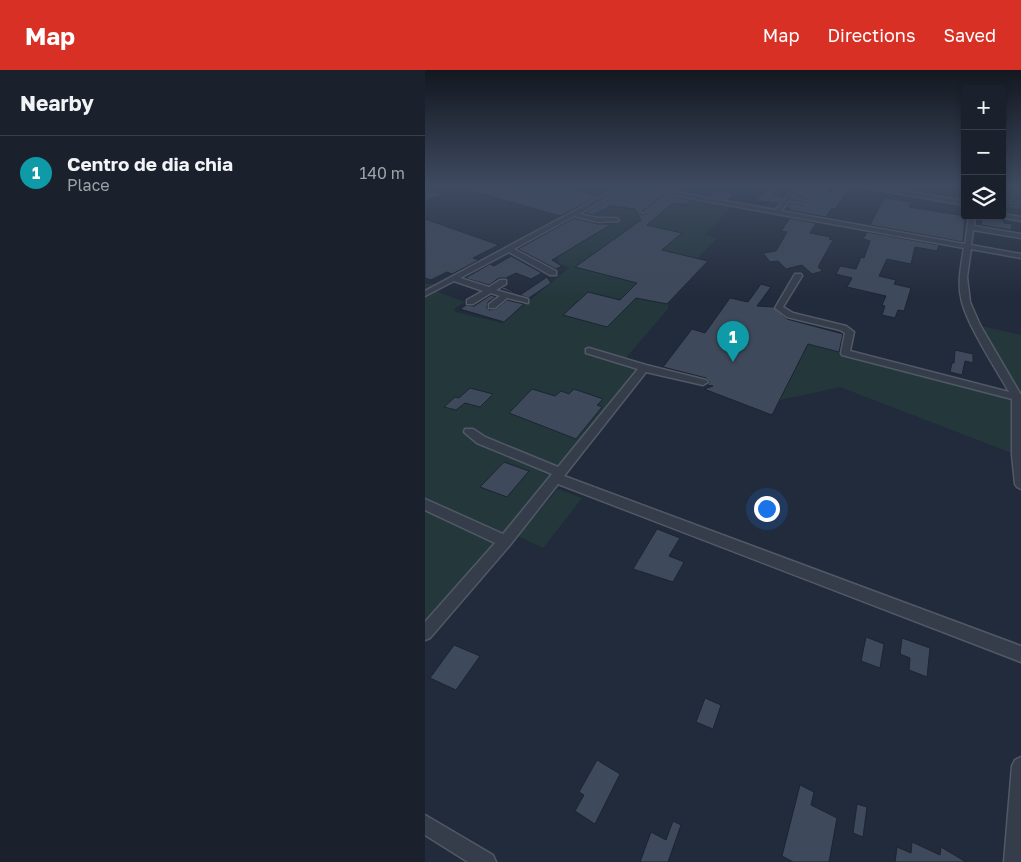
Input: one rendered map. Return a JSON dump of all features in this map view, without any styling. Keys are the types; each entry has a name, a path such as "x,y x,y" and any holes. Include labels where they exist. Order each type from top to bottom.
{"street":[{"path":"425,294 557,223"},
{"path":"839,223 1021,256"},
{"path":"970,223 963,282 966,302 976,326 1017,397 1017,455 1021,484"},
{"path":"969,227 1021,236"},
{"path":"509,249 553,273"},
{"path":"798,276 779,308 789,315 843,328 850,332 845,353 1017,397"},
{"path":"454,279 487,291 525,301"},
{"path":"470,302 503,282"},
{"path":"492,306 504,296"},
{"path":"589,351 644,368 703,382"},
{"path":"425,633 505,541 644,368"},
{"path":"469,432 481,440 558,475 1021,654"},
{"path":"425,504 505,541"},
{"path":"1014,862 1021,766"},
{"path":"425,824 486,862"}],"green space":[{"path":"558,223 716,223 705,235 717,238 698,258 708,261 668,304 668,309 623,361 644,368 425,633 425,284 434,284 433,290 465,302 454,309 456,312 502,323 569,268 559,263 555,254 534,236"},
{"path":"976,325 1021,335 1021,484 1017,455 840,387 780,400 808,344 1016,396"},
{"path":"558,489 582,498 543,548 518,536"}],"building":[{"path":"425,223 436,223 499,245 473,258 479,260 452,274 447,272 431,280 425,278"},
{"path":"565,223 612,224 552,260 562,266 556,269 518,249"},
{"path":"637,223 649,223 647,225 682,233 662,250 708,261 667,304 636,298 607,327 563,315 588,292 620,300 637,283 575,267"},
{"path":"787,223 816,223 810,233 831,237 829,239 833,240 818,267 823,271 812,274 802,265 786,269 778,261 770,262 763,253 776,251 787,232 781,231"},
{"path":"871,223 964,223 963,242 870,225"},
{"path":"981,223 1012,224 1011,230 981,225"},
{"path":"867,232 939,245 937,251 915,247 911,264 887,259 879,276 896,280 894,284 911,288 904,311 898,310 895,318 882,315 885,306 882,305 886,296 847,287 852,278 836,274 840,266 856,269 861,257 864,258 870,241 863,239"},
{"path":"511,256 542,273 531,279 516,273 506,278 499,278 489,285 465,278 490,264 494,266"},
{"path":"547,277 551,283 529,298 501,289 504,287 520,295"},
{"path":"761,284 771,287 757,306 773,307 787,319 843,334 839,352 808,344 772,415 704,389 713,386 707,385 710,382 706,378 663,367 692,329 705,333 730,298 748,302"},
{"path":"491,295 496,297 488,302 487,308 489,310 496,309 507,300 524,304 504,322 460,309 466,305 474,306"},
{"path":"955,350 973,354 973,363 965,361 962,375 950,372 952,363 954,363"},
{"path":"470,388 493,394 480,407 465,403 456,410 444,407 455,397 459,398"},
{"path":"532,389 555,396 561,391 569,394 574,389 603,399 597,405 602,407 576,439 509,413"},
{"path":"504,462 529,471 507,497 480,487"},
{"path":"657,529 680,538 669,556 684,562 673,582 633,569"},
{"path":"866,637 884,644 880,668 861,661"},
{"path":"902,638 930,648 927,677 909,670 910,658 900,654"},
{"path":"454,645 480,656 456,690 430,678"},
{"path":"705,698 721,705 713,729 696,722"},
{"path":"597,760 620,774 595,824 575,811 584,795 579,792"},
{"path":"800,785 814,792 811,805 837,818 829,862 793,862 782,856"},
{"path":"857,804 867,807 863,837 853,833"},
{"path":"673,821 681,825 668,862 640,862 651,832 666,840"},
{"path":"912,842 940,855 941,847 966,862 895,862 897,847 911,853"}],"place":[{"name":"Centro de dia chia","path":"733,362"}]}
